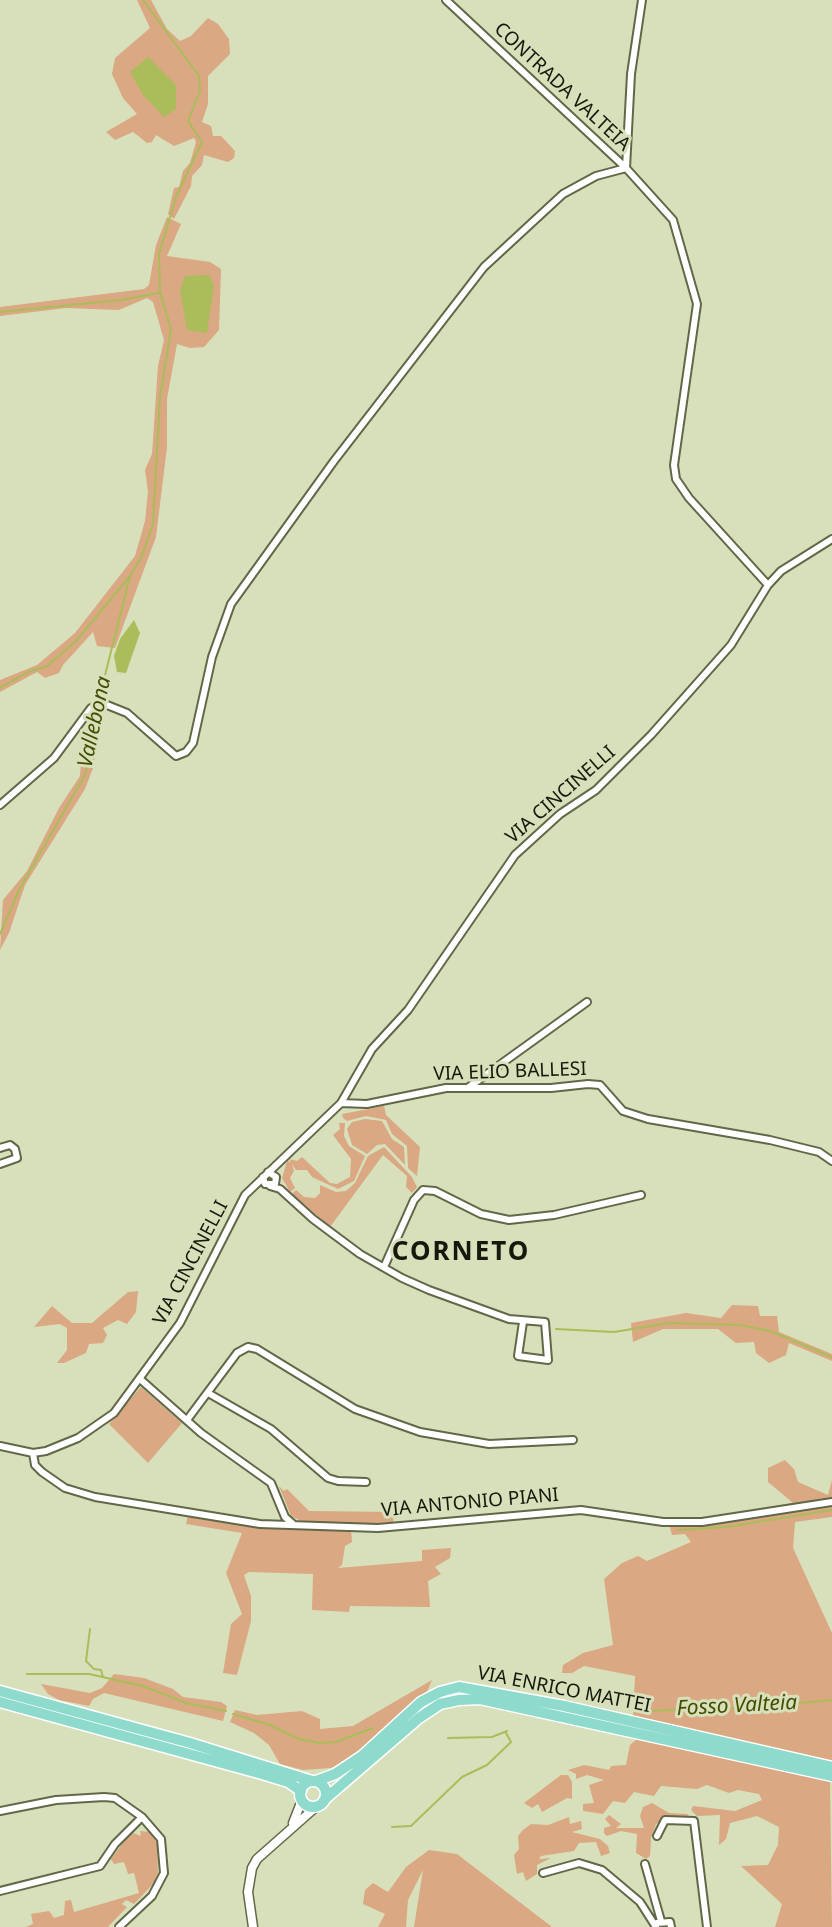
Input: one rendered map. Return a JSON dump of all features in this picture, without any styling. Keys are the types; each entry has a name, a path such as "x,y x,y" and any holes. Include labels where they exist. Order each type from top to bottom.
{"main road":[{"name":"VIA ENRICO MATTEI","path":"314,1781 346,1768 421,1702 440,1692 459,1687 492,1691 832,1766"},
{"path":"0,1691 314,1781 323,1786 325,1799 317,1806 308,1806 288,1782 0,1702"},
{"name":"VIA ENRICO MATTEI","path":"325,1799 419,1718 440,1704 480,1699 832,1776"},
{"path":"254,1763 303,1774 346,1768"},
{"path":"301,1796 314,1781"}],"street":[{"name":"CONTRADA VALTEIA","path":"446,0 626,168 678,229 697,304 674,465 676,479 689,498 768,585"},
{"path":"0,805 54,758 99,704 127,713 176,756 186,752 193,743 212,657 231,604 334,461 484,267 564,194 596,176 626,168 631,74 642,0"},
{"name":"VIA CINCINELLI","path":"0,1446 33,1453 62,1446 94,1429 114,1413 180,1323 245,1195 279,1159 341,1103 372,1049 408,1010 515,856 533,836 596,790 651,735 731,645 768,585 781,571 832,539"},
{"path":"467,1088 587,1002"},
{"name":"VIA ELIO BALLESI","path":"341,1103 367,1104 429,1090 600,1086 622,1111 783,1143 819,1152 832,1161"},
{"path":"0,1148 10,1145 15,1149 17,1158 0,1164"},
{"path":"279,1159 276,1178 280,1189"},
{"path":"265,1175 276,1178"},
{"path":"265,1175 269,1186"},
{"path":"269,1186 276,1178"},
{"path":"269,1186 280,1189 339,1239 384,1267 429,1290 523,1322 545,1322 548,1360 519,1356 523,1322"},
{"name":"VIA CINCINELLI","path":"245,1195 269,1186"},
{"path":"384,1267 414,1199 424,1190 435,1191 481,1214 509,1220 554,1215 641,1195"},
{"path":"187,1420 237,1353 252,1348 355,1409 421,1432 489,1444 573,1440"},
{"path":"140,1379 187,1420 271,1483 281,1507 294,1525"},
{"path":"208,1393 271,1429 328,1478 366,1482"},
{"name":"VIA ANTONIO PIANI","path":"33,1453 34,1465 41,1472 65,1488 94,1497 272,1524 378,1528 581,1510 648,1520 702,1522 832,1503"},
{"path":"272,1524 280,1515 281,1507"},
{"path":"290,1829 301,1796"},
{"path":"0,1811 56,1800 104,1797 115,1798 142,1817 161,1839 164,1873 152,1896 119,1927"},
{"path":"253,1927 248,1892 252,1868 257,1859 317,1806"},
{"path":"0,1891 100,1866 115,1844 142,1817"},
{"path":"657,1836 664,1820 694,1821 701,1901 707,1927"},
{"path":"543,1873 579,1863 602,1870 640,1902 657,1924"},
{"path":"645,1864 657,1924"},
{"path":"657,1924 670,1922 671,1927"}],"shaded area":[{"path":"137,0 151,0 167,29 180,41 191,36 208,18 218,24 229,39 230,54 208,76 208,104 202,122 211,126 213,136 221,136 235,151 234,158 228,162 204,155 202,165 192,176 191,186 174,219 168,214 174,188 179,187 183,171 190,163 196,142 194,138 174,146 156,135 152,142 147,143 133,132 115,140 106,132 137,114 123,98 112,74 115,58 150,28"},
{"path":"148,57 176,85 176,109 164,117 143,95 130,72"},
{"path":"167,217 181,224 167,256 210,262 221,269 219,330 204,347 190,348 177,344 167,399 167,447 156,537 115,648 97,646 93,632 59,673 45,678 37,672 0,692 0,680 37,665 75,633 135,556 145,521 148,491 145,470 152,454 158,366 164,340 153,302 147,298 119,310 66,308 0,316 0,307 144,289 149,285 156,245"},
{"path":"209,275 214,285 207,333 187,330 180,290 185,276"},
{"path":"134,620 140,633 126,673 117,672 114,656 120,639"},
{"path":"102,707 93,768 85,789 25,885 9,933 0,950 3,900 27,871 59,808 80,776 82,747 94,712"},
{"path":"384,1106 386,1115 420,1147 417,1176 408,1168 407,1146 392,1134 386,1120 366,1116 347,1121 342,1114"},
{"path":"365,1119 382,1121 392,1139 404,1147 405,1165 385,1144 377,1145 367,1154 352,1145 347,1129 352,1122"},
{"path":"339,1123 345,1123 344,1136 349,1146 365,1156 354,1181 338,1189 312,1177 307,1170 296,1170 292,1164 294,1171 290,1178 295,1188 290,1192 282,1178 287,1161 291,1162 289,1159 297,1161 302,1157 330,1183 337,1184 350,1177 351,1159 333,1135 340,1129"},
{"path":"384,1147 412,1177 417,1187 412,1193 406,1187 407,1176 383,1155 330,1227 292,1194 296,1190 304,1197 315,1198 320,1193 320,1185 336,1192 346,1191 355,1183 368,1156"},
{"path":"138,1291 136,1312 127,1324 118,1320 103,1328 107,1335 103,1343 89,1344 86,1353 64,1363 57,1363 67,1350 67,1328 60,1324 34,1327 52,1306 72,1323 92,1323 128,1292"},
{"path":"732,1305 758,1306 760,1316 777,1316 779,1332 832,1354 832,1361 789,1343 786,1355 769,1363 756,1353 754,1342 736,1343 718,1329 663,1329 633,1342 631,1323 686,1313 721,1318"},
{"path":"141,1387 182,1423 148,1463 109,1424"},
{"path":"785,1460 794,1469 798,1482 828,1495 832,1480 832,1517 795,1522 793,1548 832,1633 832,1762 633,1718 635,1676 584,1666 572,1673 562,1673 563,1665 583,1653 613,1645 604,1579 622,1563 638,1556 647,1561 691,1542 685,1534 672,1535 669,1524 793,1503 768,1482 768,1468"},
{"path":"279,1486 284,1491 287,1489 309,1511 394,1512 393,1524 305,1523 291,1516"},
{"path":"188,1515 248,1525 351,1530 352,1542 345,1546 342,1565 338,1568 422,1561 422,1550 451,1548 450,1558 435,1567 441,1574 428,1581 430,1607 350,1606 349,1612 312,1610 313,1574 249,1572 244,1575 251,1596 251,1621 237,1675 223,1673 231,1624 242,1614 226,1573 242,1533 186,1524"},
{"path":"114,1674 144,1678 173,1689 183,1697 221,1702 227,1706 223,1721 104,1693 93,1699 89,1706 59,1700 48,1694 41,1684 90,1693 102,1688"},
{"path":"432,1680 426,1694 347,1761 331,1768 303,1770 280,1764 269,1745 254,1733 230,1722 235,1710 257,1715 302,1711 320,1719 320,1729 353,1726"},
{"path":"638,1738 830,1781 832,1927 775,1927 782,1904 741,1866 768,1865 778,1845 779,1827 757,1816 730,1823 726,1839 719,1845 720,1815 697,1816 691,1810 693,1806 735,1811 762,1800 759,1794 738,1790 729,1793 707,1785 697,1789 661,1786 654,1796 634,1792 625,1803 613,1801 603,1814 583,1811 583,1804 594,1803 589,1785 604,1780 587,1775 576,1779 576,1774 568,1770 584,1765 609,1770 611,1766 626,1765 630,1745"},
{"path":"561,1775 568,1775 572,1782 572,1799 567,1798 542,1812 538,1804 532,1808 524,1803"},
{"path":"652,1803 669,1813 687,1814 690,1817 667,1817 656,1824 651,1838 650,1856 646,1859 636,1853 637,1834 621,1831 607,1836 604,1833 604,1828 611,1826 605,1819 609,1815 621,1824 616,1828 644,1828 640,1816 643,1807"},
{"path":"569,1817 570,1824 581,1821 582,1829 572,1832 600,1839 608,1846 610,1853 601,1856 596,1842 579,1843 574,1851 541,1856 539,1859 551,1858 537,1865 537,1874 526,1881 523,1872 517,1874 514,1855 519,1849 518,1836 523,1830 531,1824 548,1825"},
{"path":"140,1831 151,1832 157,1843 158,1873 154,1883 134,1904 126,1900 122,1904 127,1907 108,1927 26,1927 33,1924 31,1914 49,1911 54,1918 64,1915 65,1901 71,1900 74,1912 139,1893 134,1873 128,1874 124,1862 114,1864 111,1859 131,1832 141,1836"},
{"path":"429,1850 457,1854 552,1927 414,1927 423,1870 408,1900 406,1927 378,1927 385,1914 363,1904 365,1890 373,1883 388,1892 406,1867"}],"waterway":[{"path":"0,688 30,671 46,667 77,640 130,576 141,558 153,524 160,397 171,329 160,292 159,254 176,197 202,142 188,121 200,91 199,76 143,0"},
{"path":"0,312 121,300 159,293"},
{"name":"Vallebona","path":"98,703 130,576"},
{"name":"Vallebona","path":"0,934 20,888 85,775 97,709"},
{"path":"556,1329 614,1332 669,1323 740,1325 770,1331 832,1357"},
{"path":"678,1530 726,1527 832,1510"},
{"path":"90,1629 86,1661 94,1669 101,1670 103,1677"},
{"path":"27,1674 89,1674 143,1686 186,1703 226,1711"},
{"name":"Fosso Valteia","path":"642,1711 745,1708 832,1700"},
{"path":"233,1714 270,1725 299,1739 319,1743 336,1742 373,1728"},
{"path":"448,1738 492,1737 507,1731"},
{"path":"392,1827 411,1826 462,1777 487,1765 511,1742 506,1733"}],"district":[{"name":"CORNETO","path":"461,1253"}]}
